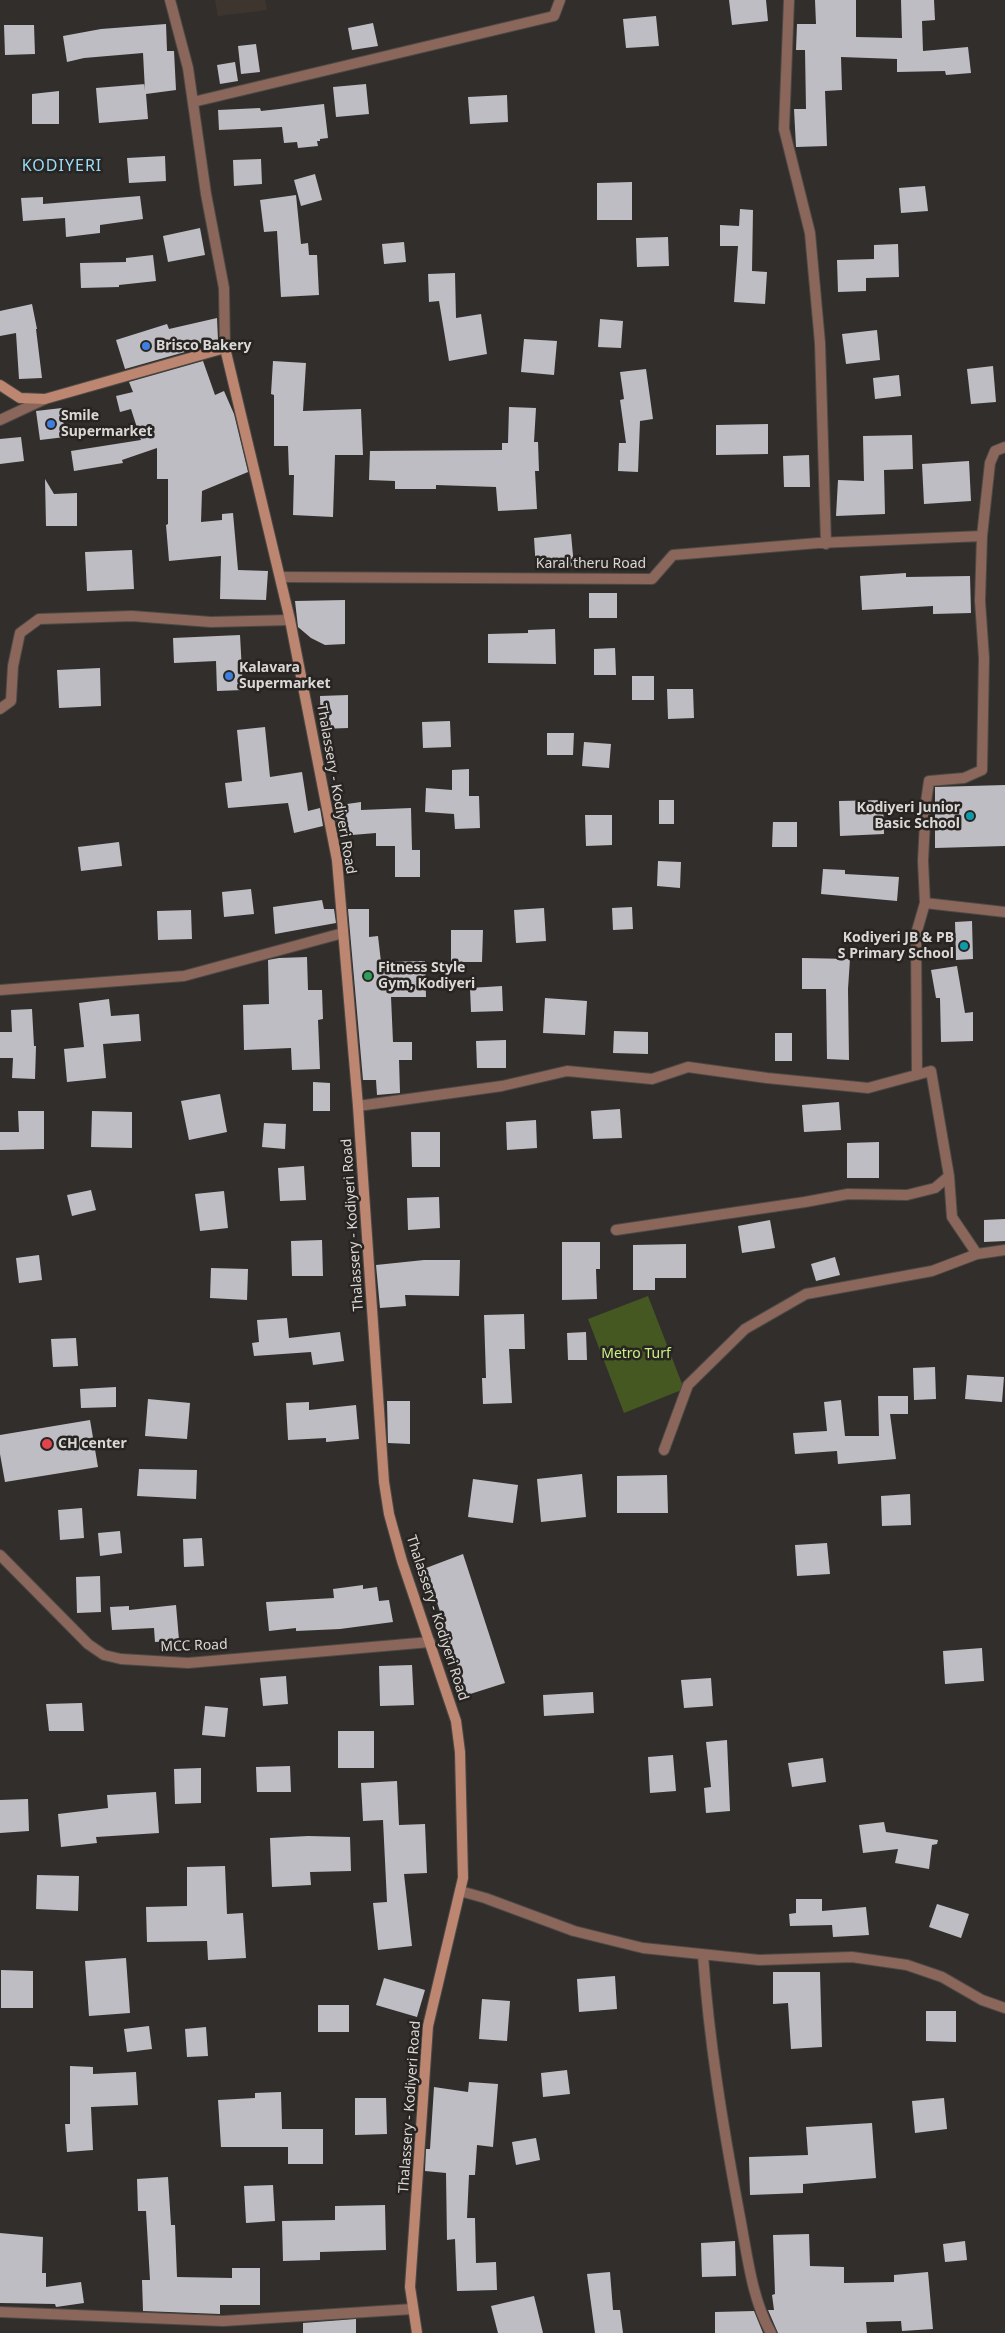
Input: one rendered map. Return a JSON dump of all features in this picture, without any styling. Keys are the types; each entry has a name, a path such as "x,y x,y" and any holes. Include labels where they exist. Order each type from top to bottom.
{"main road":[{"path":"0,385 20,398 45,399 225,348"},
{"name":"Thalassery - Kodiyeri Road","path":"225,348 290,620 337,860 358,1106 384,1482 389,1514 402,1561 456,1720 460,1752 463,1878 428,2026 410,2287 417,2333"}],"street":[{"path":"170,0 188,68 206,194 224,288 225,348"},
{"path":"193,102 554,16 560,0"},
{"path":"789,0 784,129 810,233 820,343 826,544"},
{"path":"0,420 45,399"},
{"path":"917,1075 916,934 925,903 924,851 929,781 964,778 982,770 984,658 980,601 982,536 990,463 995,451 1005,447"},
{"name":"Karal theru Road","path":"280,577 652,579 673,555 826,544 982,536"},
{"path":"0,708 11,701 13,666 20,633 39,619 132,616 211,622 290,620"},
{"path":"925,903 1005,912"},
{"path":"0,990 184,976 343,933"},
{"path":"358,1106 502,1086 567,1071 652,1079 688,1067 767,1078 868,1088 931,1071 949,1176 952,1217 977,1254"},
{"path":"616,1230 752,1211 848,1194 907,1195 935,1188 949,1176"},
{"path":"664,1450 688,1385 745,1329 806,1294 932,1272 977,1254 1005,1250"},
{"name":"MCC Road","path":"0,1555 88,1644 104,1655 121,1660 188,1663 430,1642"},
{"path":"460,1891 574,1930 643,1948 759,1960 852,1957 907,1965 942,1977 982,2000 1005,2008"},
{"path":"703,1955 708,2017 722,2123 754,2287 771,2333"},
{"path":"0,2312 223,2321 413,2309"}],"shaded area":[{"path":"215,0 265,0 267,10 218,16"}],"green space":[{"name":"Metro Turf","path":"648,1296 684,1389 624,1413 588,1319"}],"building":[{"path":"729,0 766,0 768,21 732,25"},
{"path":"815,0 856,0 856,37 902,38 901,0 934,0 935,20 922,21 923,51 968,47 971,73 946,75 945,71 897,72 897,59 841,57 842,90 825,91 827,146 796,147 794,109 806,109 805,50 796,50 797,24 816,24"},
{"path":"656,16 659,46 626,48 623,19"},
{"path":"373,23 378,46 352,50 348,28"},
{"path":"166,24 167,51 174,51 176,90 146,94 148,119 99,123 96,88 145,84 143,53 84,58 67,62 63,36 101,29"},
{"path":"4,25 34,25 35,54 5,55"},
{"path":"256,44 260,72 241,74 238,46"},
{"path":"235,62 238,81 220,84 217,65"},
{"path":"366,84 369,114 336,117 333,87"},
{"path":"59,91 59,124 32,124 32,94"},
{"path":"507,95 508,122 470,124 468,97"},
{"path":"324,104 328,138 317,141 318,146 298,148 297,142 284,143 282,127 219,130 218,110 260,108 261,111"},
{"path":"165,156 166,181 129,183 127,158"},
{"path":"261,159 262,184 234,186 233,160"},
{"path":"315,174 322,200 301,206 294,180"},
{"path":"632,182 632,220 597,220 597,183"},
{"path":"925,186 928,211 901,213 899,188"},
{"path":"296,195 301,244 308,243 309,255 317,255 319,295 281,297 277,231 264,232 260,200"},
{"path":"140,196 143,219 100,225 100,233 66,237 65,218 23,221 21,198 43,197 43,204"},
{"path":"740,209 753,210 752,271 767,272 765,304 734,302 738,246 720,246 720,225 739,226"},
{"path":"200,228 205,255 168,262 163,236"},
{"path":"668,237 669,266 637,267 636,238"},
{"path":"404,242 406,262 384,264 382,244"},
{"path":"898,244 899,277 866,278 866,291 838,292 837,260 874,259 874,245"},
{"path":"153,255 156,281 119,285 119,287 81,288 80,263 126,262 126,258"},
{"path":"455,273 456,318 481,314 487,354 449,361 439,301 429,302 428,274"},
{"path":"32,304 37,329 42,378 19,379 16,333 0,336 0,311"},
{"path":"217,318 218,340 197,344 199,348 125,369 116,340 167,324 169,329"},
{"path":"600,319 623,321 621,348 598,347"},
{"path":"877,330 880,360 846,364 842,334"},
{"path":"524,339 557,341 554,375 521,372"},
{"path":"203,361 215,395 224,391 234,414 248,472 202,491 201,522 222,520 222,514 233,513 238,570 268,571 266,600 220,599 221,556 169,561 166,525 168,524 168,479 157,479 157,448 122,460 123,463 74,471 71,451 141,440 131,409 120,412 116,396 133,392 129,382"},
{"path":"273,361 306,363 303,411 361,409 363,455 335,455 333,517 293,515 294,475 289,475 288,446 274,446 274,395 271,394"},
{"path":"993,366 996,402 971,404 967,369"},
{"path":"646,369 653,419 640,421 638,472 618,471 619,443 626,443 620,400 624,399 620,372"},
{"path":"899,375 901,396 875,399 873,378"},
{"path":"509,407 536,408 534,442 538,442 539,471 535,471 537,509 498,511 496,487 436,485 436,489 395,489 395,481 369,480 370,451 502,450 502,443 508,443"},
{"name":"Smile Supermarket","path":"62,408 65,437 40,440 36,411"},
{"path":"768,424 768,454 716,455 716,425"},
{"path":"912,435 913,469 884,470 885,514 836,516 838,480 864,481 863,436"},
{"path":"21,437 24,461 0,464 0,439"},
{"path":"809,455 810,487 784,487 783,456"},
{"path":"969,461 971,501 924,504 922,464"},
{"path":"45,479 54,494 77,493 77,526 46,526"},
{"path":"571,534 574,566 536,569 534,538"},
{"path":"132,550 134,589 87,591 85,552"},
{"path":"906,573 906,577 970,576 971,613 933,614 933,606 862,610 860,576"},
{"path":"589,593 617,593 617,618 589,618"},
{"path":"345,600 345,644 325,645 311,638 298,627 295,601"},
{"path":"555,629 556,664 488,663 488,634 528,633 528,630"},
{"name":"Kalavara Supermarket","path":"240,635 243,690 217,691 216,661 174,663 173,638"},
{"path":"615,648 616,675 594,675 594,649"},
{"path":"100,668 101,706 59,708 57,670"},
{"path":"632,676 654,676 654,700 632,700"},
{"path":"667,689 693,689 694,718 668,719"},
{"path":"348,695 348,728 321,729 320,696"},
{"path":"450,721 451,747 423,748 422,722"},
{"path":"265,727 270,777 302,772 308,811 320,808 323,826 294,833 288,803 228,808 225,783 242,781 237,730"},
{"path":"547,733 574,733 573,755 547,755"},
{"path":"584,742 611,744 609,768 582,766"},
{"path":"469,769 469,796 479,796 480,828 455,829 454,814 425,812 426,788 452,790 452,770"},
{"name":"Kodiyeri Junior Basic School","path":"1005,785 1005,846 935,848 935,787"},
{"path":"659,800 674,800 674,824 659,824"},
{"path":"883,800 884,834 840,836 839,801"},
{"path":"361,802 361,810 411,808 412,850 420,850 420,877 395,877 395,846 376,846 376,833 340,836 339,823 337,823 333,806"},
{"path":"585,815 612,815 612,845 586,846"},
{"path":"773,822 797,822 797,847 772,847"},
{"path":"119,842 122,866 81,871 78,847"},
{"path":"658,861 681,862 680,888 657,886"},
{"path":"823,869 845,870 845,874 899,877 897,901 821,894"},
{"path":"251,889 254,914 224,917 222,892"},
{"path":"322,900 324,909 334,909 336,923 275,934 273,907"},
{"path":"632,907 633,929 613,930 612,908"},
{"path":"544,908 546,941 516,943 514,910"},
{"path":"348,909 369,909 369,937 378,936 381,962 425,961 426,997 391,997 393,1042 412,1042 412,1060 399,1060 400,1093 377,1095 376,1080 363,1080"},
{"path":"191,910 192,939 158,940 157,911"},
{"name":"Kodiyeri JB & PB S Primary School","path":"972,921 973,959 956,960 955,922"},
{"path":"451,930 483,930 482,962 451,962"},
{"path":"307,957 308,990 322,990 323,1019 318,1020 320,1069 292,1070 291,1048 244,1050 243,1005 269,1004 268,960"},
{"path":"802,958 850,959 848,989 849,1060 827,1059 826,989 802,989"},
{"path":"957,966 965,1013 973,1012 973,1041 941,1042 940,998 936,998 931,970"},
{"path":"502,986 503,1011 471,1012 470,988"},
{"path":"545,998 587,1001 585,1035 543,1033"},
{"path":"109,999 111,1016 139,1014 141,1041 103,1044 106,1078 67,1082 64,1049 84,1047 79,1003"},
{"path":"32,1009 34,1046 36,1046 35,1079 12,1078 13,1058 0,1058 0,1032 12,1032 11,1010"},
{"path":"614,1031 648,1032 648,1054 613,1053"},
{"path":"775,1033 792,1033 792,1061 775,1061"},
{"path":"506,1040 506,1068 477,1068 476,1041"},
{"path":"313,1082 330,1083 330,1111 313,1111"},
{"path":"220,1094 227,1132 189,1140 181,1101"},
{"path":"839,1102 841,1130 804,1132 802,1105"},
{"path":"620,1109 622,1138 593,1139 591,1111"},
{"path":"18,1111 44,1111 44,1149 0,1150 0,1132 19,1132"},
{"path":"92,1111 132,1112 132,1148 91,1147"},
{"path":"536,1120 537,1148 507,1150 506,1122"},
{"path":"264,1123 286,1124 285,1149 262,1147"},
{"path":"411,1132 440,1132 440,1167 412,1167"},
{"path":"879,1142 879,1178 847,1178 847,1143"},
{"path":"304,1166 306,1200 280,1201 278,1168"},
{"path":"91,1190 96,1210 72,1216 67,1195"},
{"path":"224,1191 228,1228 200,1231 195,1194"},
{"path":"439,1197 440,1228 408,1230 407,1198"},
{"path":"1005,1219 1005,1241 984,1242 984,1220"},
{"path":"770,1220 775,1248 742,1253 738,1226"},
{"path":"322,1240 323,1276 292,1276 291,1241"},
{"path":"562,1242 600,1242 600,1269 596,1269 597,1299 562,1300"},
{"path":"686,1244 686,1278 655,1278 655,1290 633,1290 633,1245"},
{"path":"39,1255 42,1280 19,1283 16,1258"},
{"path":"835,1257 840,1275 816,1281 811,1264"},
{"path":"424,1260 460,1260 459,1296 405,1295 406,1306 380,1308 376,1265"},
{"path":"211,1268 248,1269 247,1300 210,1298"},
{"path":"524,1314 525,1349 509,1349 512,1403 483,1404 482,1378 486,1378 484,1315"},
{"path":"287,1318 289,1338 340,1332 344,1361 313,1365 311,1352 254,1356 252,1343 259,1342 257,1320"},
{"path":"586,1332 587,1360 568,1360 567,1333"},
{"path":"76,1338 78,1366 53,1367 51,1339"},
{"path":"935,1367 936,1399 914,1400 913,1368"},
{"path":"967,1375 1004,1377 1002,1402 965,1399"},
{"path":"116,1387 116,1407 81,1408 80,1389"},
{"path":"878,1396 908,1396 908,1414 890,1414 896,1459 838,1464 837,1451 795,1454 793,1433 827,1431 824,1402 841,1400 845,1436 879,1436"},
{"path":"148,1399 190,1403 187,1439 145,1436"},
{"path":"387,1401 410,1401 410,1444 388,1443"},
{"path":"309,1402 309,1410 356,1405 359,1439 326,1442 326,1438 288,1440 286,1403"},
{"name":"CH center","path":"90,1420 98,1467 5,1482 0,1454 0,1435"},
{"path":"139,1469 197,1470 196,1499 137,1496"},
{"path":"582,1474 586,1517 541,1522 537,1479"},
{"path":"667,1475 668,1513 617,1513 617,1476"},
{"path":"473,1479 518,1485 513,1523 468,1517"},
{"path":"910,1494 911,1525 882,1526 881,1496"},
{"path":"82,1508 84,1538 60,1540 58,1510"},
{"path":"120,1531 122,1553 100,1556 98,1533"},
{"path":"202,1538 204,1566 184,1567 183,1539"},
{"path":"827,1543 830,1574 797,1576 795,1545"},
{"path":"463,1554 505,1683 467,1695 426,1568"},
{"path":"100,1576 101,1612 77,1613 76,1577"},
{"path":"363,1585 363,1589 377,1587 379,1601 389,1600 393,1622 340,1629 296,1631 296,1628 269,1631 266,1602 334,1598 333,1589"},
{"path":"176,1605 179,1640 155,1642 154,1628 112,1630 110,1607 129,1606 129,1610"},
{"path":"982,1648 984,1681 945,1684 943,1651"},
{"path":"412,1665 414,1705 380,1706 379,1666"},
{"path":"286,1676 288,1704 263,1706 260,1678"},
{"path":"711,1678 713,1706 684,1708 681,1680"},
{"path":"593,1692 594,1713 544,1716 543,1695"},
{"path":"82,1703 84,1731 49,1731 46,1704"},
{"path":"205,1706 228,1708 225,1737 202,1735"},
{"path":"338,1731 374,1731 374,1768 338,1768"},
{"path":"727,1740 730,1811 706,1813 704,1788 711,1787 706,1742"},
{"path":"673,1755 676,1791 650,1793 648,1757"},
{"path":"823,1758 826,1782 792,1787 788,1763"},
{"path":"290,1766 291,1792 257,1792 256,1767"},
{"path":"201,1768 201,1803 175,1804 174,1769"},
{"path":"397,1781 399,1825 425,1824 427,1873 404,1874 412,1946 378,1950 373,1903 387,1902 383,1820 363,1821 361,1783"},
{"path":"156,1792 159,1833 96,1837 97,1843 61,1847 58,1814 108,1808 107,1795"},
{"path":"28,1799 29,1831 0,1833 0,1800"},
{"path":"884,1822 886,1832 938,1840 937,1844 932,1845 929,1869 895,1863 898,1849 863,1853 859,1825"},
{"path":"308,1836 350,1837 351,1871 310,1872 311,1885 272,1887 270,1838"},
{"path":"225,1866 227,1914 243,1913 246,1958 208,1960 207,1941 147,1942 146,1907 187,1906 187,1867"},
{"path":"37,1875 79,1876 78,1911 36,1909"},
{"path":"796,1899 822,1899 822,1911 866,1907 869,1935 833,1937 832,1925 790,1926 789,1914 796,1913"},
{"path":"937,1904 969,1914 961,1938 929,1927"},
{"path":"126,1958 130,2013 89,2016 85,1961"},
{"path":"1,1970 33,1971 33,2008 1,2008"},
{"path":"773,1972 820,1972 822,2047 791,2049 788,2003 773,2004"},
{"path":"615,1976 617,2009 579,2012 577,1979"},
{"path":"384,1978 425,1990 417,2017 376,2005"},
{"path":"482,1999 510,2001 507,2041 479,2039"},
{"path":"318,2005 349,2005 349,2032 318,2032"},
{"path":"926,2011 956,2011 956,2042 926,2041"},
{"path":"149,2026 152,2049 127,2052 124,2029"},
{"path":"206,2027 208,2056 187,2057 185,2029"},
{"path":"70,2066 93,2067 93,2074 136,2072 138,2105 91,2107 93,2150 67,2152 65,2124 70,2124"},
{"path":"567,2070 570,2094 543,2097 541,2073"},
{"path":"469,2082 498,2084 493,2147 477,2145 475,2175 469,2175 467,2218 475,2218 476,2263 496,2262 497,2290 457,2291 455,2239 447,2240 446,2173 425,2171 426,2149 430,2149 434,2087 468,2092"},
{"path":"281,2092 282,2129 323,2129 323,2164 288,2164 288,2147 221,2147 218,2100 255,2098 255,2093"},
{"path":"355,2098 386,2098 387,2134 355,2135"},
{"path":"944,2098 947,2129 915,2133 912,2101"},
{"path":"872,2123 876,2178 803,2184 803,2193 750,2195 749,2157 808,2155 806,2127"},
{"path":"536,2138 540,2160 516,2165 512,2142"},
{"path":"168,2177 171,2225 175,2225 177,2277 232,2278 232,2268 260,2268 260,2305 220,2305 220,2314 143,2311 142,2280 150,2280 146,2211 138,2211 137,2179"},
{"path":"273,2185 275,2221 246,2223 244,2186"},
{"path":"385,2205 386,2250 320,2252 320,2260 283,2261 282,2221 335,2220 335,2206"},
{"path":"0,2233 43,2237 42,2273 46,2273 46,2287 81,2282 84,2303 56,2307 55,2304 0,2303"},
{"path":"809,2234 810,2266 844,2267 844,2283 894,2282 894,2275 928,2272 933,2329 902,2331 901,2321 866,2322 867,2333 778,2333 768,2310 774,2310 772,2295 775,2294 773,2235"},
{"path":"735,2241 736,2276 702,2277 701,2243"},
{"path":"965,2241 967,2260 945,2262 943,2244"},
{"path":"610,2272 613,2310 620,2310 623,2333 595,2333 587,2274"},
{"path":"534,2296 543,2333 498,2333 491,2306"},
{"path":"754,2311 763,2333 715,2333 715,2312"},
{"path":"356,2319 356,2333 303,2333 303,2323"}],"place":[{"name":"Brisco Bakery","path":"146,346"},
{"name":"Smile Supermarket","path":"51,424"},
{"name":"Kalavara Supermarket","path":"229,676"},
{"name":"Kodiyeri Junior Basic School","path":"970,816"},
{"name":"Kodiyeri JB & PB S Primary School","path":"964,946"},
{"name":"Fitness Style Gym, Kodiyeri","path":"368,976"},
{"name":"CH center","path":"47,1444"}],"district":[{"name":"KODIYERI","path":"62,166"}]}
